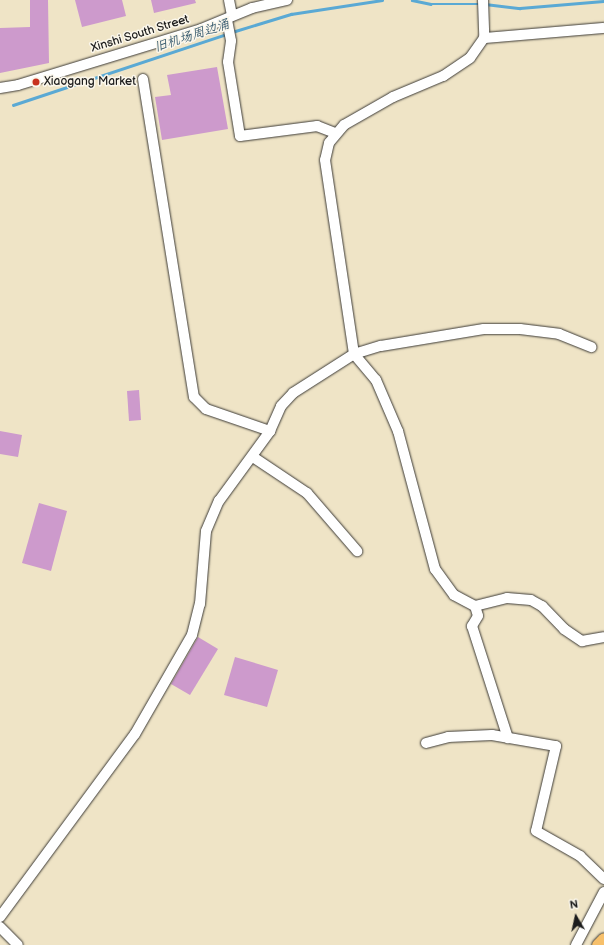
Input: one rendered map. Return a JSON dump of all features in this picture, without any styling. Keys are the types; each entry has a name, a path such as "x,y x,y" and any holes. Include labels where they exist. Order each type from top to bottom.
{"main road":[{"path":"598,945 604,939"}],"street":[{"path":"229,0 231,42 228,62 240,136 317,126 335,133"},
{"name":"Xinshi South Street","path":"0,88 18,85 229,21 252,8 287,0"},
{"path":"483,0 484,38 470,58 458,67 393,97 344,125 335,133 329,143 325,160 354,354 376,380 398,431 435,569 454,595 476,606 507,598 531,600 542,606 564,629 582,641 604,637"},
{"path":"484,38 604,28"},
{"path":"143,79 194,397 206,409 270,431"},
{"path":"0,917 135,734 192,635 200,604 206,531 219,501 270,431 281,406 293,393 354,354 381,346 484,329 520,329 559,334 592,347"},
{"path":"252,457 307,493 357,552"},
{"path":"476,606 478,616 472,626 508,738"},
{"path":"426,743 448,737 492,735 556,746 536,831 580,856 604,879"},
{"path":"576,945 604,892"},
{"path":"0,926 18,945"}],"building":[{"path":"30,0 48,0 49,63 0,73 0,28 30,27"},
{"path":"75,0 122,0 126,16 82,27"},
{"path":"151,0 195,0 196,3 154,13"},
{"path":"217,67 228,129 162,140 155,97 171,95 167,75"},
{"path":"139,390 141,420 129,421 127,391"},
{"path":"0,431 22,435 18,457 0,454"},
{"path":"39,503 67,511 51,571 22,563"},
{"path":"198,637 218,649 190,695 171,684"},
{"path":"235,657 278,670 267,707 224,695"}],"waterway":[{"name":"旧机场周边涌","path":"232,32 291,14 382,0"},
{"name":"旧机场周边涌","path":"412,0 431,4 480,4"},
{"name":"旧机场周边涌","path":"485,4 520,8 604,1"},
{"name":"旧机场周边涌","path":"13,105 227,34"}],"place":[{"name":"Xiaogang Market","path":"36,82"}]}
